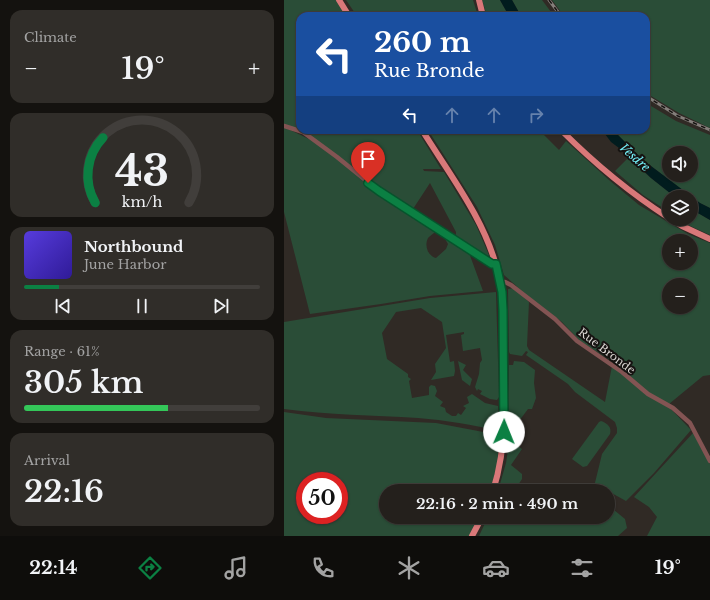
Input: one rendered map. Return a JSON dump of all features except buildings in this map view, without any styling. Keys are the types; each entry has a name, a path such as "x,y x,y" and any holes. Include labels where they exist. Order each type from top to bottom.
{"main road":[{"path":"339,0 346,12"},
{"path":"479,0 482,12"},
{"path":"424,134 482,227 496,264 500,282 503,310 504,432 500,466 495,484"},
{"path":"565,134 609,174 662,213"},
{"path":"682,226 710,238"},
{"path":"472,536 478,524"}],"street":[{"path":"284,126 296,130"},
{"path":"306,134 379,191 492,264 496,264"},
{"name":"Rue Bronde","path":"500,282 505,282 511,285 555,320 577,341 622,372 648,394 673,408 690,423 710,461"}],"green space":[{"path":"284,0 337,0 344,12 296,12 296,128 284,124"},
{"path":"346,0 473,0 477,12 354,12"},
{"path":"482,0 500,0 507,12 486,12"},
{"path":"512,0 542,0 551,12 519,12"},
{"path":"552,0 710,0 710,128 679,113 650,95 650,12 561,12"},
{"path":"650,105 676,121 710,135 710,208 698,201 698,190 683,190 672,182 698,182 698,146 662,146 662,174 643,160 617,134 650,134"},
{"path":"284,127 315,142 401,208 436,231 428,238 426,244 429,253 433,257 436,258 446,249 448,244 445,239 447,237 468,250 483,291 430,296 310,314 284,212"},
{"path":"305,134 419,134 441,169 423,169 424,171 444,172 476,225 489,255 487,258 468,245 456,240 456,232 430,183 411,212"},
{"path":"431,134 543,134 559,150 566,141 639,205 662,219 662,226 674,226 688,234 662,234 662,270 698,270 698,238 710,243 710,375 703,376 669,404 647,392 613,362 580,341 562,322 523,292 504,275 495,245 477,207"},
{"path":"628,158 666,190 662,190 662,207 643,195 615,171"},
{"path":"698,213 710,220 710,235 690,226 698,226"},
{"path":"514,288 529,302 527,346 529,350 605,402 612,366 668,406 691,430 654,473 626,501 615,495 615,484 595,484 602,454 617,433 615,422 575,392 568,384 526,355 528,352 526,351 522,356 510,354 508,289"},
{"path":"496,292 499,397 497,400 490,399 480,394 482,391 478,389 477,391 475,387 482,360 480,348 463,351 461,335 464,334 464,332 446,335 450,362 454,361 454,376 431,380 436,372 435,364 446,348 442,322 421,308 396,312 382,333 387,359 408,374 408,377 411,379 409,381 412,398 429,395 429,387 431,385 435,386 437,391 435,396 443,402 440,406 445,408 446,412 452,416 456,416 458,413 461,415 466,408 463,406 469,403 467,397 472,394 485,403 498,406 500,431 428,419 334,414 284,409 284,322 430,298"},
{"path":"458,361 466,365 463,370 472,379 470,386 462,380"},
{"path":"514,361 524,362 535,370 534,383 536,398 532,409 528,409 516,425 517,429 513,437 516,440 514,443 522,449 511,465 522,474 522,479 519,484 500,484 506,463 509,443 509,365 513,365"},
{"path":"284,412 326,418 436,423 499,435 498,463 492,484 379,484 379,524 475,524 469,536 284,536"},
{"path":"601,421 608,426 610,429 610,434 587,466 583,467 572,459"},
{"path":"693,433 710,464 710,536 647,536 657,517 649,507 634,497"},
{"path":"615,511 625,519 627,528 618,536 479,536 485,524 615,524"}],"water":[{"path":"500,0 512,0 519,12 507,12"},
{"name":"Vesdre","path":"605,134 617,134 643,160 662,174 662,182 672,182 683,190 666,190 651,178 623,151 611,142"},
{"path":"698,201 710,208 710,220 698,213"}],"railway":[{"path":"549,0 558,12"},
{"path":"650,98 678,116 710,130"}],"route":[{"path":"368,183 452,239 492,264 496,264 502,292 503,310 504,432"}]}
